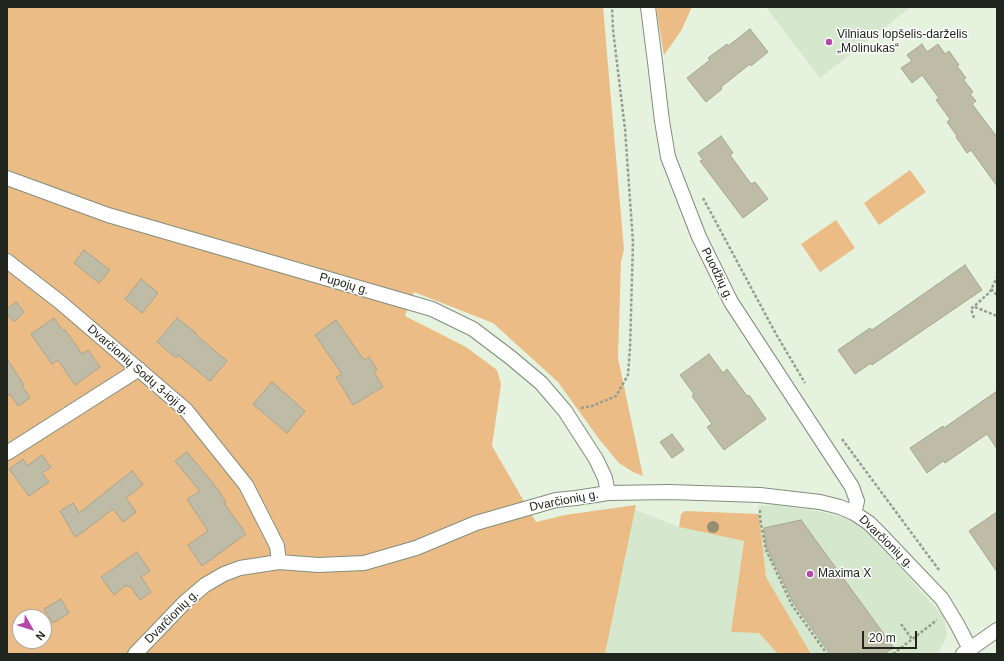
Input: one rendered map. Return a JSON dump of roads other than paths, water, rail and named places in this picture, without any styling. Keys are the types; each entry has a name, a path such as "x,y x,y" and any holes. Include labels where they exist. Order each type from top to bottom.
{"street":[{"name":"Puodžių g.","path":"648,7 668,157 699,237 731,302 852,487 857,501 854,513"},
{"name":"Pupojų g.","path":"7,178 108,215 432,309 473,329 541,383 565,411 596,459 605,478 608,493"},
{"name":"Dvarčionių Sodų 3-ioji g.","path":"7,261 60,302 186,410 246,485 277,546 279,562"},
{"path":"7,453 139,369"},
{"name":"Dvarčionių g.","path":"134,654 185,602 205,584 240,568 279,562 318,565 364,563 416,548 476,524 556,500 608,493 669,492 760,495 820,502 840,507 854,513 869,523 942,599 957,624 966,651"},
{"path":"966,651 997,630"}],"place":[{"name":"Vilniaus lopšelis-darželis „Molinukas“","path":"829,42"},
{"name":"Maxima X","path":"810,574"}]}
